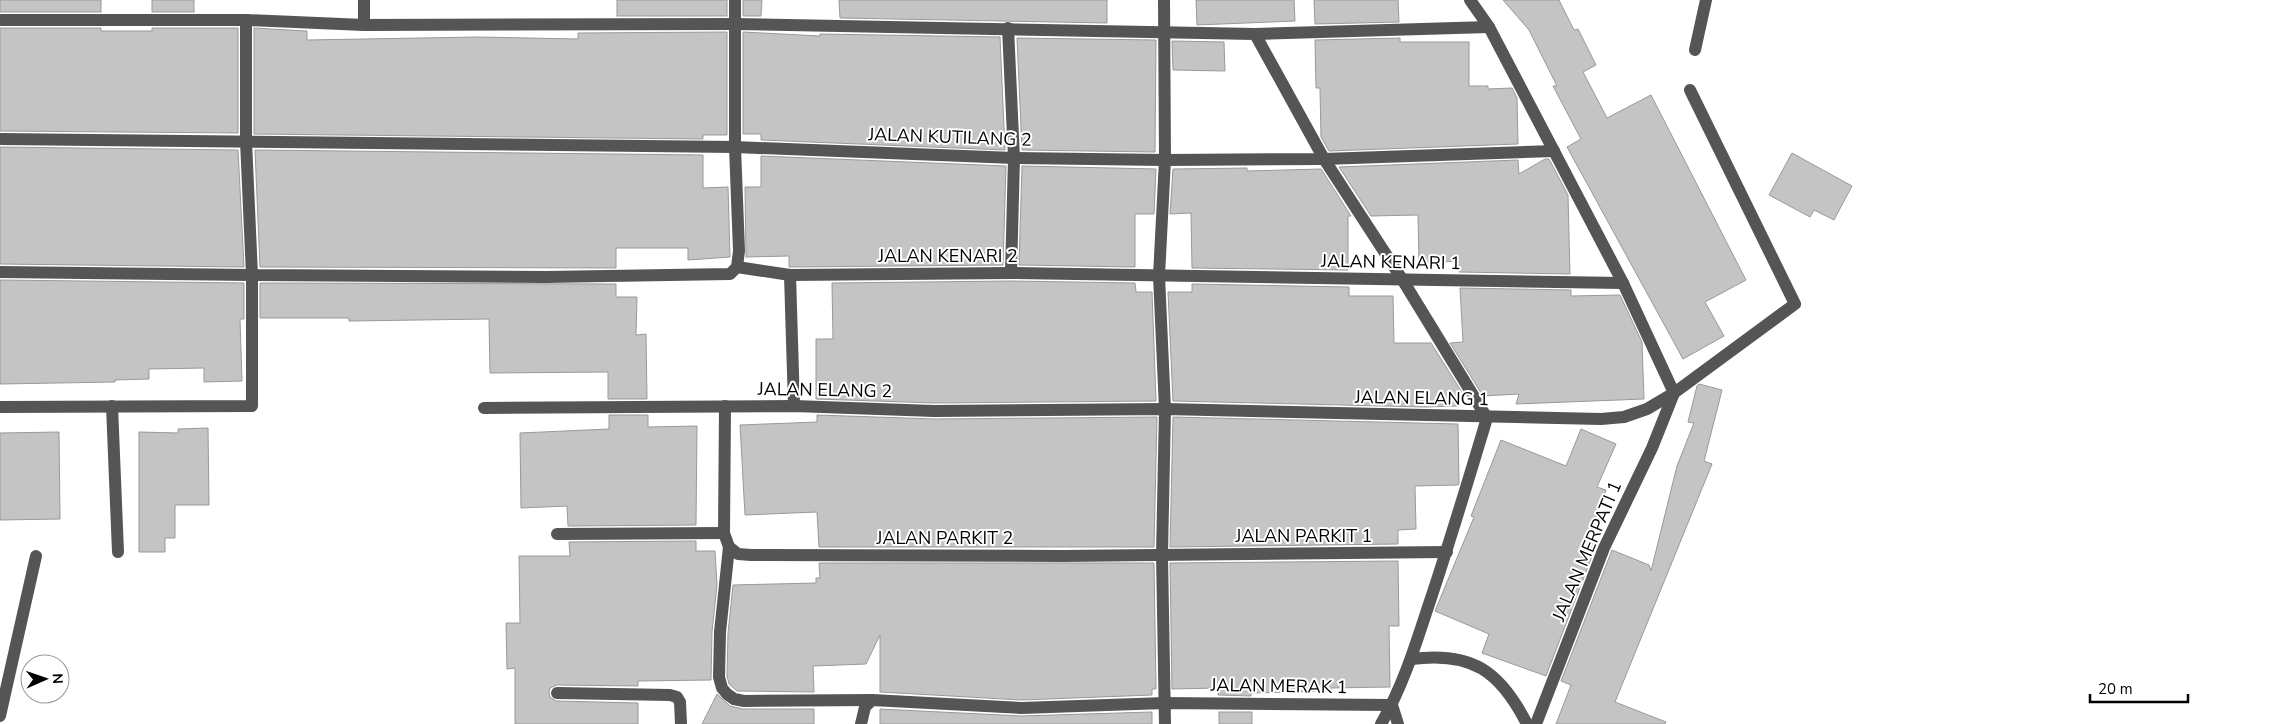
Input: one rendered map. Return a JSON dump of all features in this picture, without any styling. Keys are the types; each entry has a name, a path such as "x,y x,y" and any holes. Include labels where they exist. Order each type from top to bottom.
{"street":[{"path":"364,0 364,25"},
{"path":"0,272 565,277 730,274 737,267 739,250 735,147 735,0"},
{"path":"1164,0 1165,160 1159,276 1164,410 1162,555 1165,724"},
{"path":"1470,0 1489,27 1554,150 1623,283 1674,393"},
{"path":"1695,50 1706,0"},
{"path":"0,20 246,20 364,25 735,24 1255,34 1489,27"},
{"path":"0,407 252,406 252,274 246,141 246,20"},
{"path":"1008,28 1014,158 1011,273"},
{"path":"1255,34 1324,159 1402,279 1487,418 1447,552 1411,659 1392,705 1381,724"},
{"name":"JALAN ELANG 1","path":"1164,410 1601,419 1624,417 1647,409 1674,393 1795,304 1690,90"},
{"name":"JALAN KUTILANG 2","path":"0,139 735,147 1014,158 1165,160 1324,159 1554,150"},
{"name":"JALAN KENARI 2","path":"737,267 790,275 1011,273 1159,276"},
{"path":"790,275 794,406"},
{"name":"JALAN KENARI 1","path":"1159,276 1623,283"},
{"name":"JALAN MERPATI 1","path":"1536,724 1604,548 1652,448 1674,393"},
{"path":"112,406 118,552"},
{"path":"725,406 724,533 729,547"},
{"name":"JALAN ELANG 2","path":"484,408 794,406 934,410 1164,410"},
{"path":"556,534 724,533"},
{"name":"JALAN PARKIT 2","path":"729,547 738,554 751,555 1162,555"},
{"name":"JALAN MERAK 1","path":"729,547 720,632 719,678 722,688 734,699 744,701 872,700 1021,708 1164,703 1392,705"},
{"name":"JALAN PARKIT 1","path":"1162,555 1447,552"},
{"path":"0,716 36,556"},
{"path":"1411,659 1432,656 1453,657 1474,664 1491,674 1505,687 1528,724"},
{"path":"557,693 670,695 677,697 680,702 681,724"},
{"path":"861,724 865,707 872,700"},
{"path":"1392,705 1398,724"}],"building":[{"path":"0,0 101,0 101,12 0,12"},
{"path":"152,0 194,0 194,12 152,12"},
{"path":"617,0 727,0 727,16 617,16"},
{"path":"743,0 762,0 761,16 743,16"},
{"path":"839,0 1107,0 1107,23 840,18"},
{"path":"1196,0 1294,0 1295,21 1197,25"},
{"path":"1314,0 1398,0 1399,22 1315,24"},
{"path":"1503,0 1559,0 1574,30 1578,29 1596,65 1583,72 1607,118 1651,95 1746,280 1705,302 1724,336 1683,359 1567,147 1581,139 1553,86 1557,86 1529,30"},
{"path":"0,28 101,28 101,31 152,31 152,28 238,28 238,133 0,131"},
{"path":"254,28 307,31 307,40 478,37 578,39 578,33 727,32 727,135 703,135 703,139 254,134"},
{"path":"743,32 820,36 820,34 1000,37 1005,150 761,140 761,134 743,134"},
{"path":"1017,38 1156,40 1155,152 1022,150"},
{"path":"1400,38 1400,42 1469,42 1469,86 1488,86 1488,89 1512,88 1517,98 1518,144 1329,151 1321,137 1320,88 1316,88 1315,40"},
{"path":"1172,41 1224,42 1225,71 1173,70"},
{"path":"0,147 238,150 244,267 0,264"},
{"path":"255,150 703,155 703,188 728,187 730,257 688,260 688,248 616,248 616,268 260,267"},
{"path":"1792,153 1852,186 1834,220 1814,210 1810,217 1769,195"},
{"path":"761,156 1006,166 1003,265 789,267 789,256 746,257 745,187 761,187"},
{"path":"1545,159 1549,159 1568,195 1570,274 1459,272 1458,261 1419,263 1418,215 1371,216 1339,167 1518,160 1519,174"},
{"path":"1022,166 1156,169 1154,214 1135,214 1135,267 1019,265"},
{"path":"1247,168 1247,171 1321,169 1351,216 1348,216 1348,270 1192,268 1191,213 1170,214 1173,169"},
{"path":"0,280 244,283 244,319 240,319 242,381 204,382 204,368 149,369 149,379 115,380 115,382 0,384"},
{"path":"1011,281 1135,283 1136,292 1152,292 1156,401 934,403 816,399 816,339 833,339 832,283"},
{"path":"260,283 616,284 616,297 637,297 636,335 646,334 647,399 608,399 608,372 490,373 489,319 349,321 349,318 260,318"},
{"path":"1192,284 1349,287 1349,296 1393,296 1394,343 1431,343 1465,397 1458,397 1458,406 1425,407 1173,401 1168,292 1192,292"},
{"path":"1460,288 1571,290 1571,296 1620,295 1642,342 1644,399 1516,404 1519,394 1483,396 1450,343 1463,342"},
{"path":"1699,384 1722,390 1704,461 1712,464 1615,702 1666,722 1665,724 1556,724 1571,685 1561,681 1612,550 1649,565 1651,571 1677,466 1694,423 1688,422"},
{"path":"609,415 648,415 648,427 697,426 696,525 568,526 567,506 521,508 520,433 609,429"},
{"path":"817,415 934,419 1157,417 1154,547 819,547 817,512 745,515 740,425 817,422"},
{"path":"1173,417 1458,424 1459,484 1415,486 1416,529 1398,530 1398,544 1170,547"},
{"path":"208,428 209,505 175,505 175,538 165,538 165,552 139,552 139,432 178,433 178,429"},
{"path":"1581,429 1616,444 1597,487 1606,490 1588,540 1597,543 1546,676 1482,653 1489,634 1435,611 1474,517 1471,516 1501,440 1566,466"},
{"path":"59,432 60,519 0,520 0,433"},
{"path":"696,541 696,551 715,551 717,585 712,632 711,680 638,681 638,686 557,685 550,688 549,692 550,697 556,701 638,703 638,724 515,724 515,668 507,669 506,623 520,623 519,556 570,556 569,542"},
{"path":"1398,561 1399,626 1389,626 1390,687 1331,688 1331,691 1251,693 1251,696 1218,695 1218,688 1172,689 1170,563"},
{"path":"819,563 1154,563 1156,689 1152,689 1152,695 1021,700 880,692 880,635 866,664 813,666 814,692 737,691 729,684 727,676 728,633 733,585 816,583 816,578 820,578"},
{"path":"717,694 730,706 743,709 814,709 814,724 702,724"},
{"path":"880,709 1021,716 1152,712 1152,724 880,724"},
{"path":"1219,712 1252,712 1252,724 1219,724"}]}
